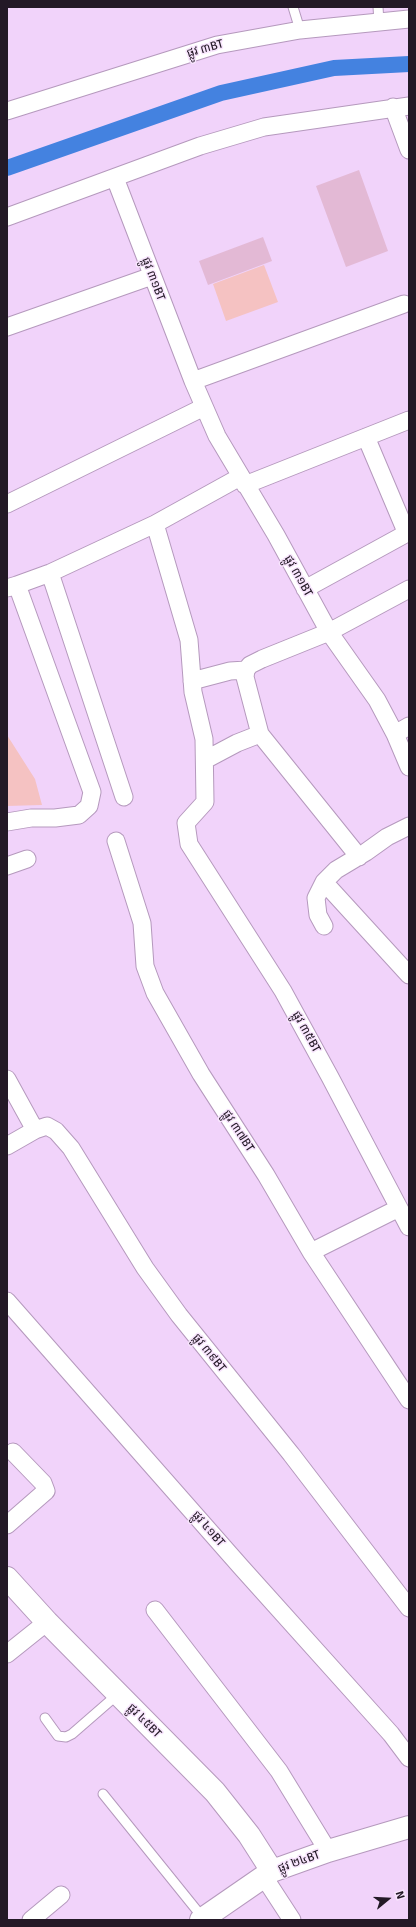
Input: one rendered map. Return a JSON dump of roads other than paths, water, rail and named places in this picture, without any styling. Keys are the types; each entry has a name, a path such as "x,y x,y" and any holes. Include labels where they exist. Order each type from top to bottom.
{"street":[{"name":"ផ្លូវ ៣BT","path":"7,111 217,45 378,14 409,19"},
{"path":"7,217 200,146 264,127 401,106 409,150"},
{"name":"ផ្លូវ ៣១BT","path":"115,178 193,381 217,436 242,481 258,505 329,632 377,700 402,730 409,767"},
{"path":"7,327 152,276"},
{"path":"193,381 404,304"},
{"path":"7,504 204,407"},
{"path":"7,822 31,818 55,818 79,815 89,806 92,792 12,587 50,573 156,524 242,481 366,437 409,420"},
{"path":"305,589 408,533 366,437"},
{"path":"156,524 189,640 192,681 204,739 205,760 237,743 260,734"},
{"path":"50,573 124,798"},
{"path":"359,857 260,734 245,676 246,670 250,665 262,659 329,632 409,589"},
{"path":"192,681 230,671 246,670"},
{"name":"ផ្លូវ ៣៥BT","path":"205,760 205,802 186,823 189,844 283,991 409,1227"},
{"path":"324,926 318,915 316,898 324,882 336,870 359,857 379,842 409,826"},
{"name":"ផ្លូវ ៣៧BT","path":"116,841 142,923 145,966 155,993 201,1074 266,1175 311,1252 409,1400"},
{"path":"7,866 27,859"},
{"path":"324,882 409,975"},
{"path":"7,1079 35,1130"},
{"name":"ផ្លូវ ៣៩BT","path":"7,1146 35,1130 48,1126 56,1131 71,1148 145,1268 179,1315 291,1454 409,1608"},
{"path":"311,1252 399,1208"},
{"name":"ផ្លូវ ៤១BT","path":"7,1301 241,1567 391,1734 409,1758"},
{"path":"7,1526 46,1491 43,1483 13,1452"},
{"name":"ផ្លូវ ៤៥BT","path":"7,1578 47,1622 215,1792 249,1835 268,1874"},
{"path":"155,1610 279,1771 328,1851"},
{"path":"7,1654 47,1622"},
{"name":"ផ្លូវ ២៤BT","path":"202,1919 268,1874 328,1851 409,1827"},
{"path":"268,1874 292,1920"},
{"path":"31,1920 61,1895"}],"lane":[{"path":"293,7 300,30"},
{"path":"45,1718 58,1736 66,1737 72,1734 118,1694"},
{"path":"103,1794 202,1919"}],"waterway":[{"path":"7,168 221,93 334,68 409,64"}]}
